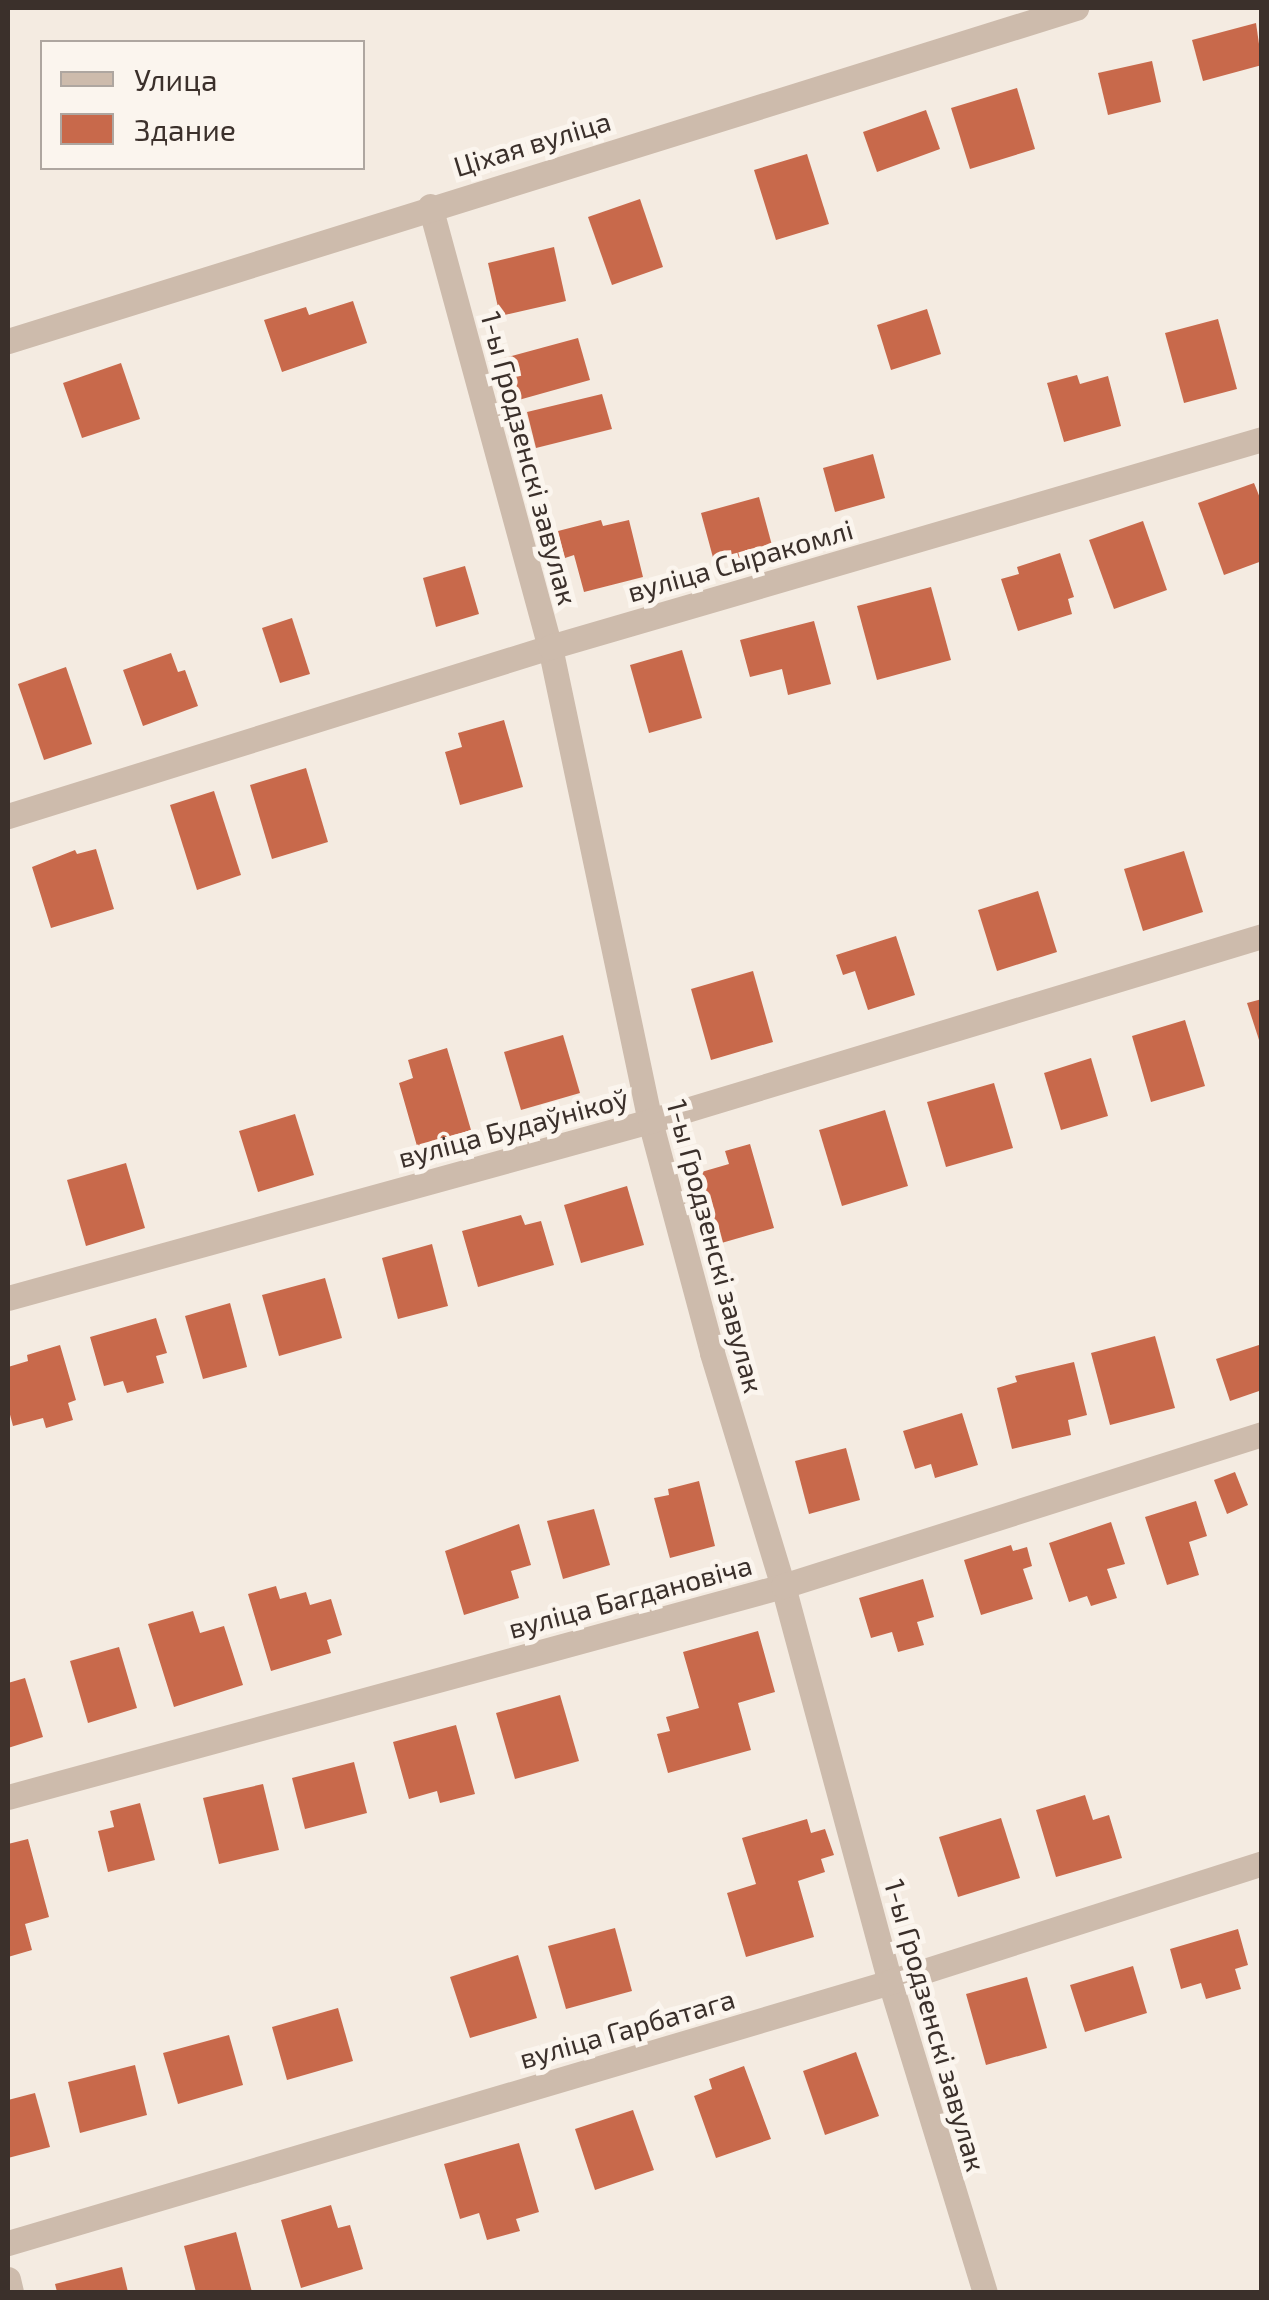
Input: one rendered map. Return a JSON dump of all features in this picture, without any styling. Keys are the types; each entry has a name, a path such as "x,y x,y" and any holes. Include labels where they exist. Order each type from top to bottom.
{"street":[{"name":"Ціхая вуліца","path":"8,341 430,206 1076,8"},
{"name":"1-ы Гродзенскі завулак","path":"430,206 550,647 650,1121 712,1353 783,1586 890,1982 984,2292"},
{"name":"вуліца Сыракомлі","path":"8,816 550,647 1262,440"},
{"name":"вуліца Будаўнікоў","path":"8,1298 650,1121 1262,936"},
{"name":"вуліца Багдановіча","path":"8,1797 783,1586 1262,1434"},
{"name":"вуліца Гарбатага","path":"8,2243 890,1982 1262,1863"},
{"path":"8,2279 11,2292"}],"building":[{"path":"1256,23 1262,65 1203,81 1192,40"},
{"path":"1152,61 1161,102 1108,115 1098,73"},
{"path":"1017,88 1035,149 970,169 951,108"},
{"path":"926,110 940,149 877,172 863,132"},
{"path":"807,154 829,224 776,240 754,170"},
{"path":"640,199 663,267 612,285 588,217"},
{"path":"554,247 566,301 500,316 488,263"},
{"path":"353,301 367,343 282,372 264,320 306,307 309,315"},
{"path":"927,309 941,354 891,370 877,325"},
{"path":"1218,319 1237,389 1184,403 1165,333"},
{"path":"578,338 590,380 515,401 504,358"},
{"path":"121,363 140,419 82,438 63,383"},
{"path":"1077,375 1080,384 1108,376 1121,426 1064,442 1047,383"},
{"path":"602,394 612,429 536,448 527,412"},
{"path":"873,454 885,498 835,512 823,468"},
{"path":"1254,483 1262,503 1262,561 1224,575 1198,503"},
{"path":"759,497 773,549 715,565 701,513"},
{"path":"601,520 603,526 629,520 643,577 584,592 574,555 565,558 558,531"},
{"path":"1143,521 1167,590 1114,609 1089,540"},
{"path":"1060,553 1074,597 1068,599 1072,614 1018,631 1001,579 1019,574 1017,567"},
{"path":"465,566 479,614 436,627 423,578"},
{"path":"931,587 951,660 877,680 857,606"},
{"path":"292,618 310,674 280,683 262,628"},
{"path":"814,621 831,684 788,695 782,669 750,677 740,640"},
{"path":"682,650 702,718 649,733 630,665"},
{"path":"171,653 178,672 185,670 198,706 143,726 123,670"},
{"path":"66,667 92,744 44,760 18,684"},
{"path":"504,720 523,787 460,805 445,752 462,747 458,733"},
{"path":"306,768 328,842 272,859 250,785"},
{"path":"214,791 241,875 197,890 170,805"},
{"path":"96,849 114,909 51,928 32,867 75,850 77,854"},
{"path":"1184,851 1203,912 1143,931 1124,869"},
{"path":"1038,891 1057,952 997,971 978,910"},
{"path":"896,936 915,995 868,1010 855,971 843,975 836,955"},
{"path":"753,971 773,1042 711,1060 691,989"},
{"path":"1262,999 1262,1046 1261,1046 1247,1003"},
{"path":"1185,1020 1205,1086 1151,1102 1132,1036"},
{"path":"563,1035 580,1093 521,1110 504,1052"},
{"path":"447,1048 471,1130 417,1146 399,1083 413,1078 408,1060"},
{"path":"1091,1058 1108,1116 1061,1130 1044,1073"},
{"path":"994,1083 1013,1148 946,1167 927,1102"},
{"path":"885,1110 908,1186 842,1206 819,1130"},
{"path":"295,1114 314,1175 258,1192 239,1131"},
{"path":"750,1144 774,1228 718,1244 698,1173 729,1164 725,1151"},
{"path":"126,1163 145,1228 86,1246 67,1180"},
{"path":"627,1186 644,1245 581,1263 564,1205"},
{"path":"521,1215 525,1225 541,1221 554,1265 478,1287 462,1231"},
{"path":"432,1244 448,1306 398,1319 382,1258"},
{"path":"325,1278 342,1338 279,1356 262,1295"},
{"path":"230,1303 247,1367 203,1379 185,1316"},
{"path":"156,1318 167,1353 156,1356 164,1383 127,1393 123,1381 104,1386 90,1337"},
{"path":"1155,1336 1175,1408 1110,1425 1091,1353"},
{"path":"1262,1344 1262,1390 1230,1401 1216,1359"},
{"path":"60,1345 76,1400 68,1403 73,1420 46,1428 43,1418 13,1426 8,1407 8,1367 28,1361 27,1355"},
{"path":"1074,1362 1087,1415 1068,1420 1071,1435 1012,1449 997,1388 1017,1382 1015,1376"},
{"path":"962,1413 978,1465 935,1478 931,1464 915,1469 903,1431"},
{"path":"846,1448 860,1500 809,1514 795,1461"},
{"path":"1235,1472 1248,1505 1227,1514 1214,1480"},
{"path":"699,1481 715,1546 670,1558 654,1498 669,1495 668,1489"},
{"path":"1196,1501 1207,1536 1189,1542 1199,1575 1167,1585 1145,1517"},
{"path":"594,1509 610,1565 563,1579 547,1521"},
{"path":"1111,1522 1125,1564 1107,1569 1117,1598 1091,1606 1087,1596 1069,1602 1049,1543"},
{"path":"519,1524 531,1565 511,1571 519,1598 464,1615 445,1551"},
{"path":"1011,1545 1013,1551 1027,1547 1032,1566 1023,1569 1033,1599 981,1615 964,1560"},
{"path":"923,1579 934,1617 917,1622 924,1645 898,1652 892,1632 871,1638 859,1598"},
{"path":"276,1586 280,1599 306,1592 310,1605 331,1599 342,1635 327,1640 331,1653 271,1671 248,1594"},
{"path":"193,1611 200,1633 224,1626 243,1685 174,1707 148,1624"},
{"path":"758,1631 775,1692 738,1703 751,1750 668,1773 657,1734 670,1731 666,1717 699,1708 683,1652"},
{"path":"119,1647 137,1708 88,1723 70,1661"},
{"path":"25,1678 43,1737 8,1748 8,1683"},
{"path":"560,1695 579,1761 515,1779 496,1713"},
{"path":"456,1725 475,1794 440,1803 437,1791 409,1799 393,1742"},
{"path":"354,1762 367,1813 305,1829 292,1778"},
{"path":"263,1784 279,1850 219,1864 203,1798"},
{"path":"1085,1795 1093,1820 1109,1815 1122,1858 1056,1877 1036,1810"},
{"path":"140,1803 155,1860 108,1872 98,1831 114,1827 110,1811"},
{"path":"1001,1818 1020,1878 958,1897 939,1837"},
{"path":"807,1819 811,1833 825,1829 834,1855 821,1859 825,1872 798,1881 814,1937 746,1957 727,1893 756,1884 742,1838"},
{"path":"28,1839 49,1917 25,1924 32,1950 8,1957 8,1844"},
{"path":"615,1928 632,1991 566,2009 548,1946"},
{"path":"1238,1929 1248,1965 1235,1969 1241,1989 1206,1999 1201,1983 1181,1989 1170,1949"},
{"path":"518,1955 537,2018 470,2038 450,1977"},
{"path":"1133,1966 1147,2013 1085,2032 1070,1985"},
{"path":"1027,1977 1047,2048 986,2065 966,1994"},
{"path":"338,2008 353,2061 287,2080 272,2027"},
{"path":"229,2035 243,2085 178,2104 163,2053"},
{"path":"856,2052 879,2116 825,2135 803,2071"},
{"path":"135,2065 147,2115 80,2133 68,2082"},
{"path":"744,2066 771,2139 716,2158 694,2096 712,2089 709,2079"},
{"path":"35,2093 50,2147 8,2158 8,2100"},
{"path":"633,2110 654,2170 595,2190 575,2129"},
{"path":"519,2143 539,2212 516,2219 520,2231 487,2240 479,2213 460,2219 444,2164"},
{"path":"331,2205 338,2228 350,2225 363,2269 301,2288 281,2220"},
{"path":"236,2232 252,2292 196,2292 184,2246"},
{"path":"122,2267 128,2292 57,2292 55,2284"}]}
